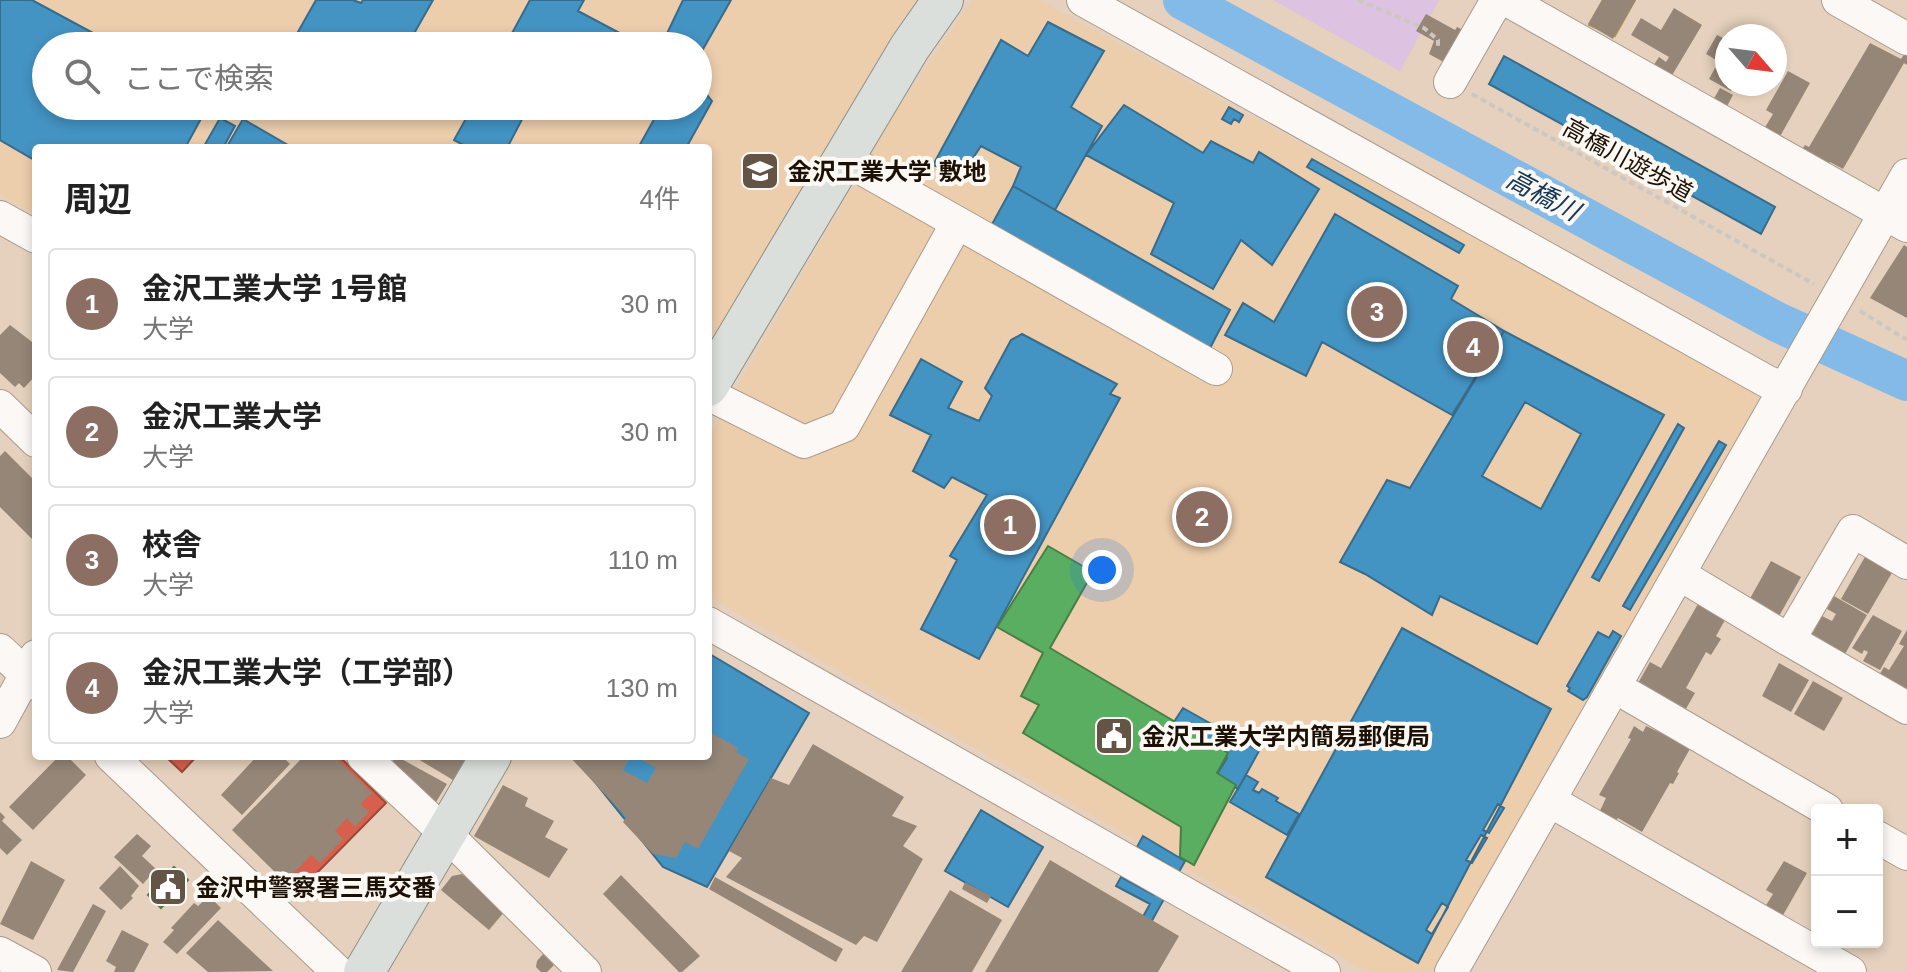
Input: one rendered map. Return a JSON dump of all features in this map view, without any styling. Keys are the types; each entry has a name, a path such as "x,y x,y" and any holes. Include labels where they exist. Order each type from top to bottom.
{"main road":[{"path":"712,379 910,47 943,0"},
{"path":"364,972 489,760"}],"street":[{"path":"1083,0 1768,382 1786,389"},
{"path":"1450,82 1497,0"},
{"path":"1507,0 1896,220"},
{"path":"1838,0 1907,39"},
{"path":"843,158 1216,369"},
{"path":"1451,972 1834,301 1896,220 1907,175"},
{"path":"0,217 32,235"},
{"path":"712,396 804,442 844,426 957,223"},
{"path":"0,406 32,437"},
{"path":"1789,640 1853,531 1907,563"},
{"path":"1679,574 1907,708"},
{"path":"712,625 1324,972"},
{"path":"0,650 32,671"},
{"path":"0,722 32,674"},
{"path":"1615,687 1817,804"},
{"path":"115,760 338,972"},
{"path":"367,760 585,972"},
{"path":"1550,801 1850,972"},
{"path":"1883,840 1907,854"},
{"path":"0,953 35,972"}],"path":[{"path":"1358,0 1424,28 1438,40 1441,77 1450,82"},
{"name":"高橋川遊歩道","path":"1450,82 1907,340"}],"shaded area":[{"name":"金沢工業大学 敷地","path":"0,0 917,0 899,24 712,339 712,144 32,144 32,213 0,194"},
{"path":"972,0 1039,0 1766,398 1433,972 1368,972 712,598 712,431 895,113"},
{"path":"1273,0 1439,0 1400,71"}],"building: 住宅":[{"path":"1603,0 1635,0 1615,36 1589,25"}],"building: 商業":[{"path":"712,661 797,710 764,767 736,752 738,748 712,733"},
{"path":"169,760 193,760 182,772"},
{"path":"304,760 343,760 386,803 300,890 241,827"}],"building: 教育":[{"path":"0,0 32,0 91,32 32,32 32,120 200,120 187,144 32,144 32,159 0,140"},
{"path":"316,0 353,0 361,3 363,0 433,0 415,32 298,32"},
{"path":"530,0 584,0 578,11 618,32 513,32"},
{"path":"683,0 731,0 712,33 668,32"},
{"path":"1048,22 1104,51 1071,107 1102,126 1055,210 1013,186 1021,167 981,146 961,176 933,165 1001,40 1028,56"},
{"path":"1504,56 1775,207 1761,234 1489,84"},
{"path":"1124,105 1203,153 1211,141 1253,163 1259,152 1319,189 1272,265 1241,240 1213,289 1151,254 1174,203 1086,155"},
{"path":"1229,107 1243,115 1239,122 1234,119 1231,124 1222,119"},
{"path":"219,120 235,126 225,144 205,144"},
{"path":"245,120 286,144 228,144"},
{"path":"465,120 522,120 509,144 462,144 454,140"},
{"path":"654,120 701,120 688,144 640,144"},
{"path":"1312,159 1464,245 1459,253 1307,167"},
{"path":"1013,186 1230,310 1209,350 991,226"},
{"path":"1335,214 1458,286 1451,299 1504,331 1452,415 1322,342 1306,376 1225,335 1243,303 1274,322"},
{"path":"1504,331 1664,415 1537,644 1440,596 1432,615 1340,562 1387,480 1410,488","holes":["1525,402 1581,434 1541,509 1482,476"]},
{"path":"1022,334 1117,384 1110,394 1120,398 979,659 921,629 957,560 950,556 987,495 952,477 944,488 913,471 931,435 890,415 921,359 962,382 948,408 979,421 992,396 985,388 1011,340"},
{"path":"1678,424 1684,428 1599,581 1592,577"},
{"path":"1719,441 1726,445 1630,610 1623,606"},
{"path":"1402,628 1551,709 1418,963 1266,877"},
{"path":"1613,631 1621,636 1583,700 1568,691 1570,688 1567,686 1598,632 1609,638"},
{"path":"712,655 809,713 707,887 663,867 577,760 712,760"},
{"path":"1183,708 1259,751 1238,789 1216,776 1227,758 1225,751 1174,722"},
{"path":"1246,775 1258,782 1253,790 1259,793 1262,789 1299,814 1287,835 1230,802"},
{"path":"1498,804 1504,808 1489,833 1483,830"},
{"path":"981,810 1043,847 1008,907 945,871"},
{"path":"1481,835 1487,838 1472,863 1466,860"},
{"path":"1143,836 1185,861 1149,926 1140,922 1150,904 1116,886 1121,877 1154,895 1170,866 1137,847"},
{"path":"1442,903 1448,907 1432,934 1426,930"}],"building: 公共":[{"path":"1048,546 1093,572 1050,648 1228,753 1217,773 1236,785 1194,865 1180,857 1181,827 1023,733 1039,705 1021,696 1043,653 997,627"},
{"name":"金沢中警察署三馬交番","path":"174,867 188,880 161,908 148,895"}],"building: その他":[{"path":"1602,0 1636,0 1613,39 1588,24"},
{"path":"1674,8 1702,25 1671,77 1653,66 1659,57 1666,62 1669,57 1631,35 1641,18 1661,30"},
{"path":"1426,14 1455,30 1457,27 1467,32 1449,65 1429,54 1434,41 1416,31"},
{"path":"1715,38 1715,59 1706,54"},
{"path":"1870,43 1901,59 1907,50 1907,65 1904,63 1843,169 1830,162 1828,166 1801,151 1805,145 1809,147"},
{"path":"1715,68 1715,82 1709,79"},
{"path":"1787,73 1810,83 1778,140 1764,129 1773,114 1766,110 1774,96 1787,96"},
{"path":"1715,96 1732,96 1726,108 1713,100"},
{"path":"1904,245 1907,247 1907,318 1870,298"},
{"path":"10,325 32,342 32,379 24,388 19,383 15,387 0,373 0,335"},
{"path":"5,451 32,478 32,539 0,507 0,456"},
{"path":"1866,555 1893,571 1868,614 1841,599"},
{"path":"1771,561 1801,577 1778,618 1748,602"},
{"path":"1834,596 1867,615 1845,654 1812,634 1822,616 1832,621 1836,614 1827,609"},
{"path":"1698,604 1725,620 1716,636 1721,639 1711,655 1706,652 1686,688 1695,693 1683,714 1637,685 1650,662 1661,668"},
{"path":"1873,615 1902,631 1880,670 1863,661 1868,652 1864,650 1862,654 1852,648"},
{"path":"1907,630 1907,693 1878,677 1884,667 1889,670 1904,646 1899,644"},
{"path":"1779,663 1809,680 1791,712 1762,696"},
{"path":"1813,681 1843,698 1824,731 1794,714"},
{"path":"1634,726 1643,732 1646,726 1691,747 1673,784 1670,783 1642,832 1618,818 1613,824 1598,815 1606,798 1599,795 1631,739 1628,738"},
{"path":"712,733 738,748 736,752 749,759 698,849 685,842 676,858 653,854 623,822 626,817 573,760 629,760 623,770 647,783 656,768 641,760 712,760"},
{"path":"813,744 904,797 892,816 917,826 903,846 923,859 877,942 864,936 856,945 726,877 742,858 729,851 771,778 789,785"},
{"path":"55,760 71,760 86,775 33,830 9,807"},
{"path":"253,760 286,760 290,764 242,815 221,795"},
{"path":"300,760 338,760 372,793 360,804 369,812 355,827 347,818 335,831 343,839 320,863 311,855 285,882 232,830"},
{"path":"394,760 403,760 447,784 433,807 388,769"},
{"path":"420,760 465,760 453,780"},
{"path":"503,785 528,798 525,806 554,821 545,837 568,849 549,878 474,836"},
{"path":"0,812 5,817 2,821 22,840 7,855 0,848"},
{"path":"137,834 151,846 142,856 156,869 143,884 114,857"},
{"path":"1050,860 1179,936 1158,972 985,972"},
{"path":"31,861 65,880 33,940 0,924"},
{"path":"1784,861 1807,873 1782,917 1765,907 1773,894 1766,890"},
{"path":"120,866 139,886 121,910 99,888"},
{"path":"462,874 505,911 489,930 441,890 452,876"},
{"path":"621,875 700,956 682,972 603,894"},
{"path":"715,877 843,949 836,962 709,889"},
{"path":"965,882 991,896 987,903 962,889"},
{"path":"950,890 1002,920 972,972 901,972"},
{"path":"209,896 221,908 177,954 163,942 174,930 171,928 194,903 198,906"},
{"path":"93,904 106,911 73,972 57,970"},
{"path":"218,920 273,971 208,972 186,953"},
{"path":"122,930 149,944 134,972 114,972 116,967 106,961"},
{"path":"543,954 554,965 547,972 541,972 536,967"}],"waterway":[{"name":"高橋川","path":"1183,0 1777,322 1907,381"}],"place":[{"name":"金沢工業大学 敷地","path":"760,171"},
{"name":"校舎","path":"1377,312"},
{"name":"金沢工業大学（工学部）","path":"1473,347"},
{"name":"金沢工業大学","path":"1202,517"},
{"name":"金沢工業大学 1号館","path":"1010,525"},
{"name":"金沢工業大学内簡易郵便局","path":"1114,736"},
{"name":"金沢中警察署三馬交番","path":"168,887"}]}
